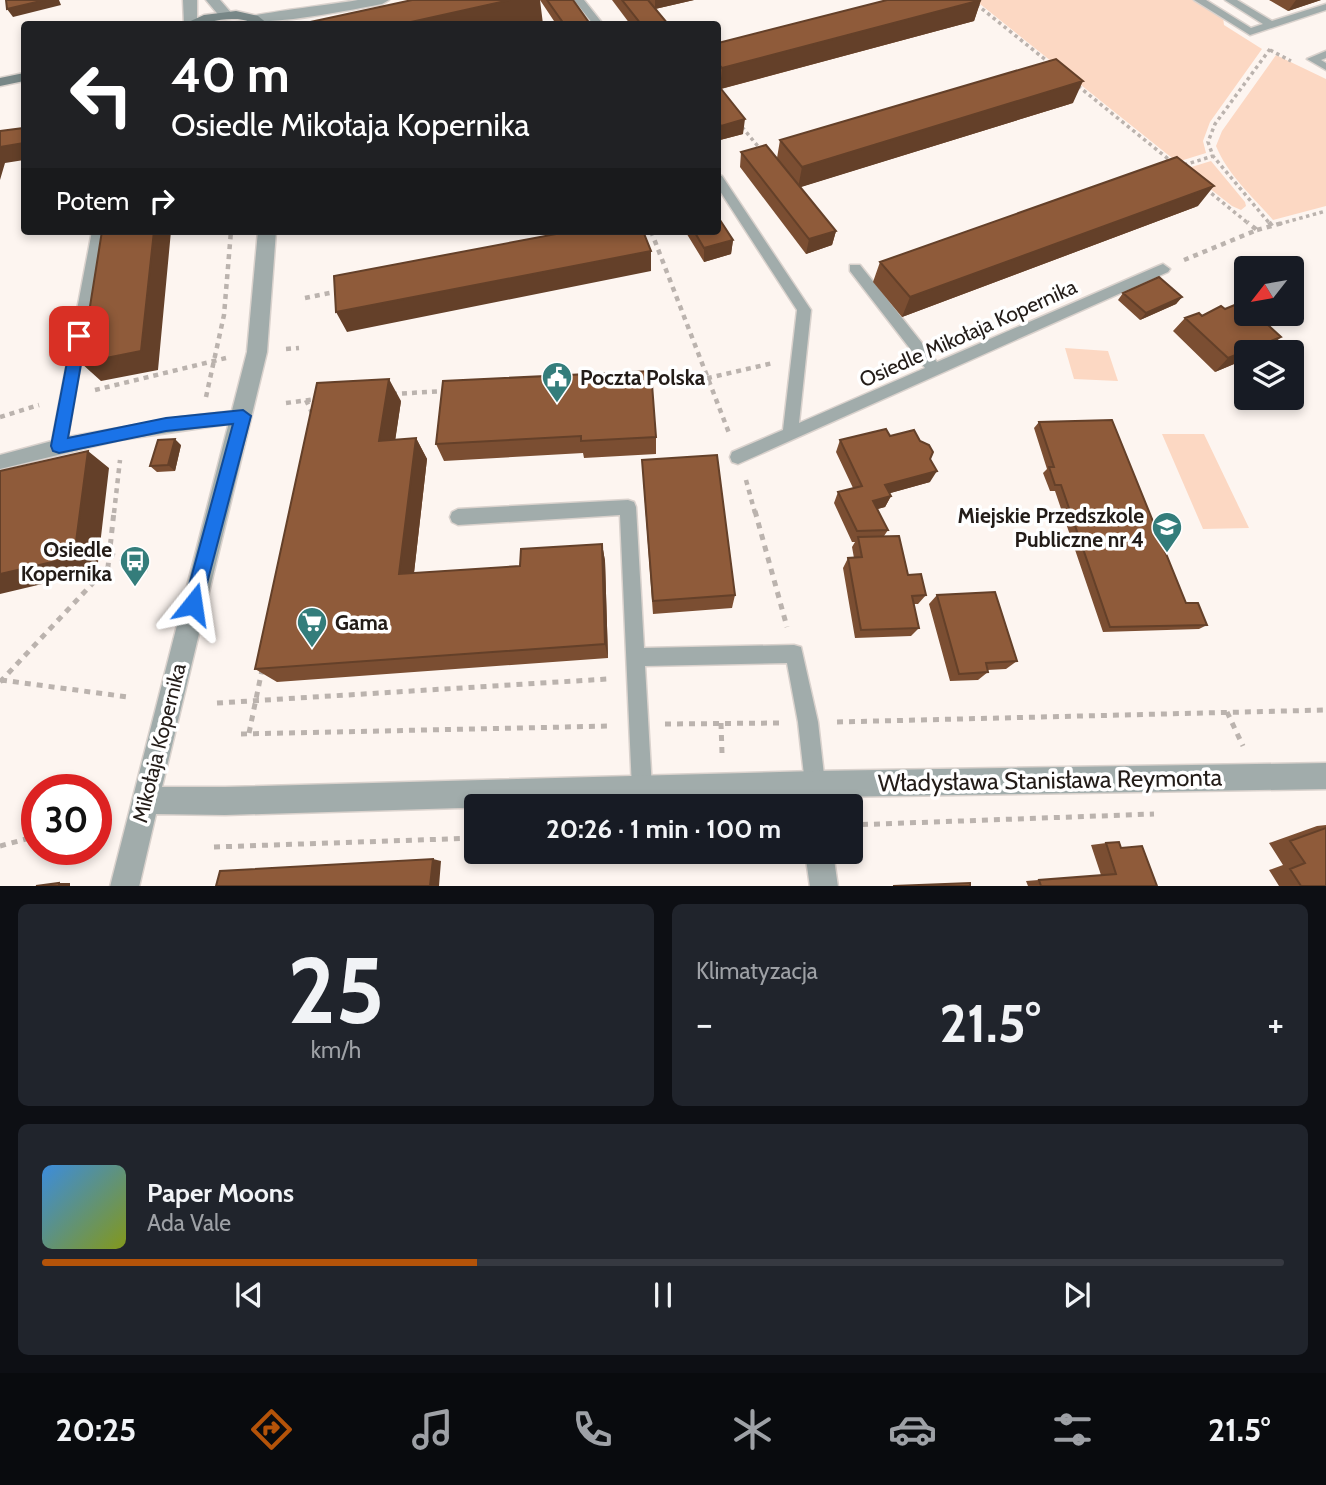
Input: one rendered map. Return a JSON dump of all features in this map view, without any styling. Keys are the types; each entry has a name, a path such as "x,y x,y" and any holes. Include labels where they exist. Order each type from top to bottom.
{"street":[{"path":"190,0 191,21"},
{"path":"213,0 226,15"},
{"path":"203,21 226,15 256,21 382,0"},
{"path":"314,21 359,5"},
{"path":"0,82 21,78"},
{"name":"Mikołaja Kopernika","path":"124,886 243,416 257,352 267,235"},
{"name":"Władysława Stanisława Reymonta","path":"842,794 1326,776"},
{"name":"Władysława Stanisława Reymonta","path":"145,800 225,801 642,789 786,794"},
{"path":"821,864 824,886"}],"lane":[{"path":"579,0 596,21"},
{"path":"1199,0 1250,32 1326,7"},
{"path":"1230,0 1271,25"},
{"path":"1326,54 1312,59 1326,67"},
{"path":"721,183 804,310 790,435"},
{"path":"59,446 96,235"},
{"path":"855,268 935,370"},
{"name":"Osiedle Mikołaja Kopernika","path":"738,457 1163,269"},
{"path":"0,462 123,433 243,416"},
{"path":"458,517 628,507 642,789"},
{"path":"635,666 794,654 808,722 815,794"}],"path":[{"path":"971,0 1061,73"},
{"path":"1272,226 1213,156 1208,142 1215,124 1274,43"},
{"path":"1072,81 1188,175"},
{"path":"734,117 766,157"},
{"path":"1178,167 1213,156"},
{"path":"1198,183 1257,230"},
{"path":"1163,269 1257,230 1326,211"},
{"path":"199,421 218,359 229,284 232,235"},
{"path":"653,235 738,457 794,654"},
{"path":"305,298 344,290"},
{"path":"636,381 708,377 800,356"},
{"path":"0,417 68,396 218,359"},
{"path":"383,395 448,391"},
{"path":"286,403 320,399"},
{"path":"306,400 314,416 311,429"},
{"path":"1,681 108,567 123,433"},
{"path":"110,554 153,571"},
{"path":"249,733 264,660"},
{"path":"217,703 635,666"},
{"path":"1,681 128,697"},
{"path":"863,825 1164,814"},
{"path":"214,847 464,838"},
{"path":"0,846 21,840"}],"shaded area":[{"path":"975,0 1196,0 1223,17 1224,25 1262,49 1210,122 1203,141 1206,153 1177,162"},
{"path":"1276,55 1326,79 1326,206 1273,220 1234,176 1216,146 1222,131"},
{"path":"1211,161 1245,202 1246,206 1241,210 1185,169"},
{"path":"1065,348 1108,351 1118,381 1074,379"},
{"path":"1162,434 1204,434 1249,528 1203,529"}],"building":[{"path":"6,0 45,0 7,9"},
{"path":"412,0 510,0 416,21 315,21"},
{"path":"547,0 573,0 588,21 562,21"},
{"path":"622,0 648,0 666,21 639,21"},
{"path":"887,0 981,0 722,68 721,42"},
{"path":"1056,59 1083,81 802,167 780,140"},
{"path":"721,89 745,119 721,126"},
{"path":"21,128 21,144 0,147 0,131"},
{"path":"766,145 836,231 809,239 741,152"},
{"path":"1177,157 1214,186 910,297 880,262"},
{"path":"721,222 733,240 704,248 696,235 721,235"},
{"path":"101,235 154,235 141,351 81,363"},
{"path":"551,235 645,235 651,251 336,312 334,276"},
{"path":"1159,277 1182,297 1146,313 1123,293"},
{"path":"1234,305 1234,326 1269,326 1281,337 1273,340 1234,340 1234,356 1228,358 1185,318 1199,313 1202,316 1221,306 1225,309"},
{"path":"651,371 656,437 581,441 581,436 436,444 443,381"},
{"path":"389,379 379,441 416,438 399,574 520,566 521,549 602,544 605,644 255,669 317,383"},
{"path":"1112,420 1186,603 1198,603 1207,625 1110,627 1061,485 1055,485 1049,467 1054,467 1039,422"},
{"path":"886,429 890,436 914,430 920,441 929,445 933,452 930,459 937,471 885,485 891,496 873,501 888,530 857,531 838,492 862,486 840,440"},
{"path":"175,439 168,465 150,466 158,440"},
{"path":"88,451 74,557 0,574 0,471"},
{"path":"717,455 735,595 653,601 642,460"},
{"path":"899,536 908,575 921,574 926,595 912,596 919,628 861,630 848,558 862,557 858,537"},
{"path":"995,592 1017,661 986,663 988,672 959,674 937,595"},
{"path":"1326,828 1326,886 1301,886 1290,869 1305,863 1290,841"},
{"path":"1119,842 1121,848 1142,846 1157,886 1041,886 1039,880 1116,874 1106,843"},
{"path":"433,859 430,886 216,886 220,871"},
{"path":"59,883 59,886 36,886"},
{"path":"970,883 970,886 893,886"}],"place":[{"name":"Poczta Polska","path":"557,404"},
{"name":"Miejskie Przedszkole Publiczne nr 4","path":"1167,554"},
{"name":"Osiedle Kopernika","path":"135,588"},
{"name":"Gama","path":"312,649"}],"route":[{"path":"79,336 59,446 166,425 243,416 193,604"}]}
